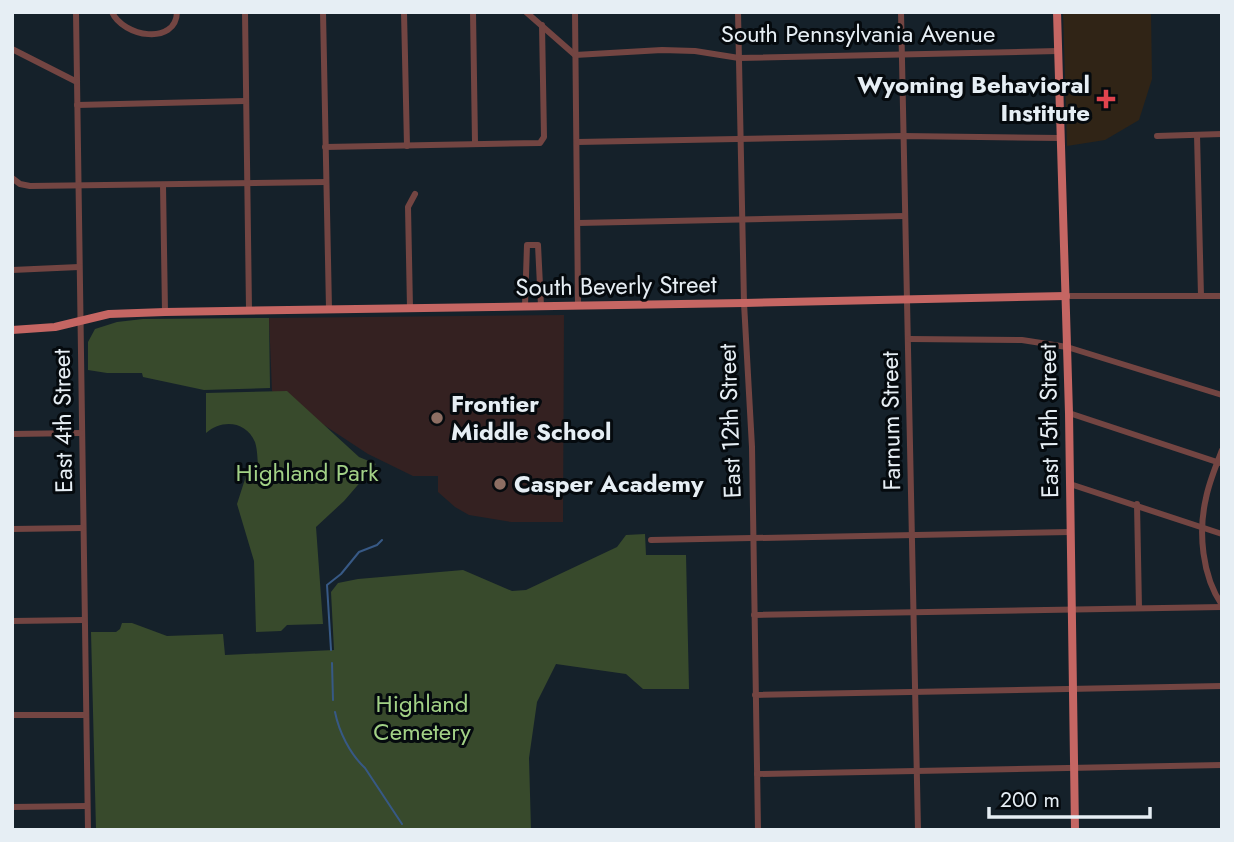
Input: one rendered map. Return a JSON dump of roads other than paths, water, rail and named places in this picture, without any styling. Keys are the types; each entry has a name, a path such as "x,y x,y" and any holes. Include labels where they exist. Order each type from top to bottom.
{"main road":[{"name":"East 15th Street","path":"1057,12 1069,413 1075,830"},
{"name":"South Beverly Street","path":"12,330 44,329 81,323 109,314 165,312 1066,296"}],"street":[{"name":"East 4th Street","path":"76,12 88,830"},
{"path":"112,12 123,26 138,34 169,31 175,26 177,12"},
{"path":"245,12 248,310"},
{"path":"323,12 329,309"},
{"path":"404,12 407,146"},
{"path":"473,12 475,143"},
{"path":"526,12 575,55"},
{"path":"575,12 578,305"},
{"name":"East 12th Street","path":"738,12 744,303 750,386 758,830"},
{"name":"Farnum Street","path":"901,12 918,830"},
{"path":"325,147 540,143 544,137 542,24"},
{"path":"12,49 76,82"},
{"name":"South Pennsylvania Avenue","path":"575,55 663,50 695,51 739,58 1058,51"},
{"path":"78,105 245,101"},
{"path":"1157,136 1222,134"},
{"path":"1197,135 1201,296"},
{"path":"577,142 903,136 1060,138"},
{"path":"12,178 24,186 326,182"},
{"path":"163,185 165,312"},
{"path":"410,308 408,207 415,194"},
{"path":"578,223 905,216"},
{"path":"525,306 527,245 538,245 541,306"},
{"path":"12,270 79,267"},
{"name":"South Beverly Street","path":"1066,296 1222,296"},
{"path":"909,339 1022,340 1067,347 1222,395"},
{"path":"1069,413 1220,463"},
{"path":"12,434 81,433"},
{"path":"754,615 1222,606 1206,572 1203,527 1205,499 1220,463 1222,450"},
{"path":"1070,484 1222,534"},
{"path":"1137,504 1139,608"},
{"path":"12,529 83,528"},
{"path":"651,540 1070,532"},
{"path":"12,621 84,620"},
{"path":"755,695 1222,686"},
{"path":"12,715 86,715"},
{"path":"757,774 1222,765"},
{"path":"12,807 87,806"}],"waterway":[{"path":"331,650 327,585 341,574 359,552 377,545 382,540"},
{"path":"332,663 333,700"},
{"path":"335,712 342,735 350,749 402,824"}],"place":[{"name":"Wyoming Behavioral Institute","path":"1106,99"},
{"name":"Frontier Middle School","path":"437,418"},
{"name":"Casper Academy","path":"500,484"}],"park label":[{"name":"Highland Park","path":"307,473"},
{"name":"Highland Cemetery","path":"422,718"}]}
